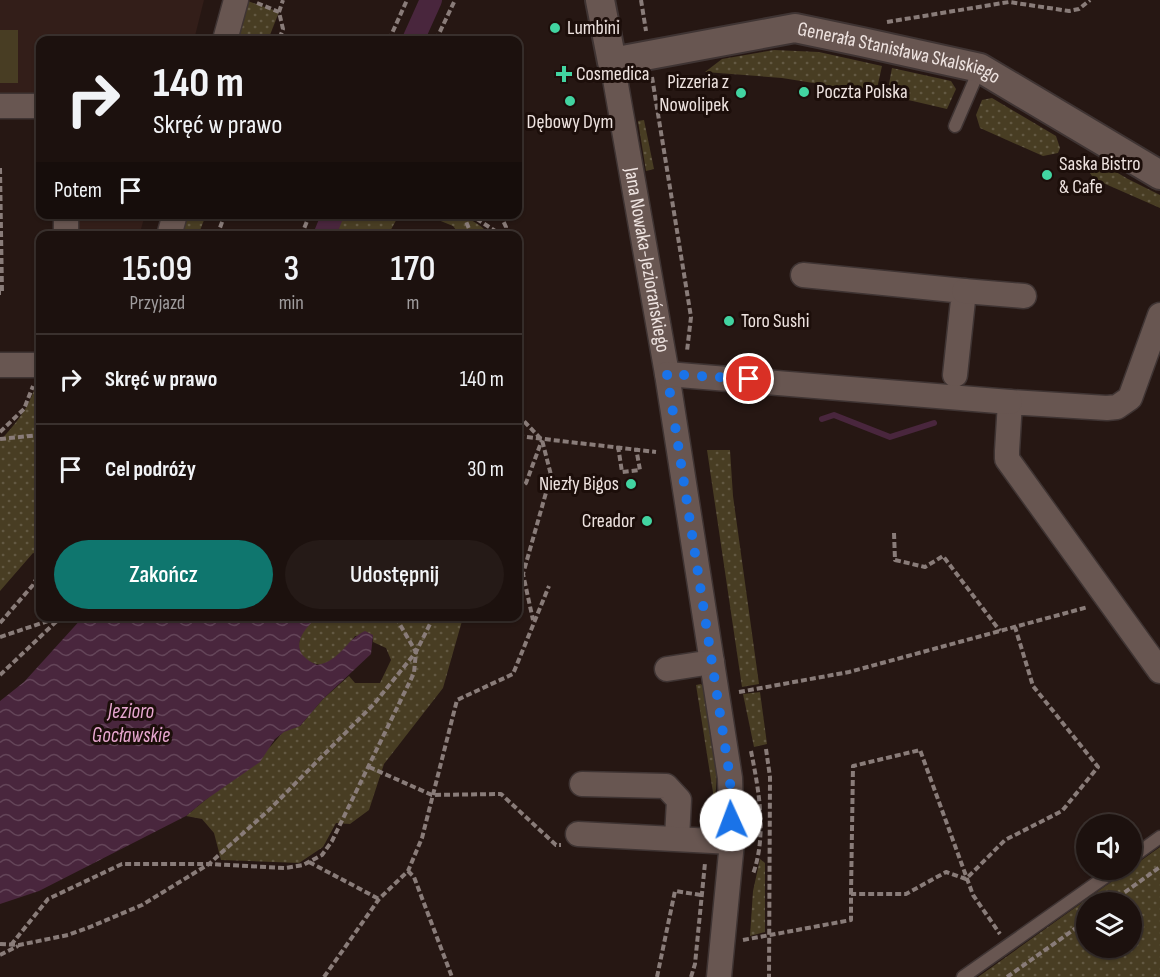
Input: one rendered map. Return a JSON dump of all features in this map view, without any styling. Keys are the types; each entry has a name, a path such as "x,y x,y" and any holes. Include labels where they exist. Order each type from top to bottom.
{"street":[{"path":"226,36 236,0"},
{"name":"Jana Nowaka-Jeziorańskiego","path":"600,0 667,374 730,778 732,842 719,977"},
{"name":"Generała Stanisława Skalskiego","path":"612,62 795,28 981,68 1160,175"},
{"path":"0,106 36,106"},
{"path":"803,275 1024,296"},
{"path":"954,386 964,291"},
{"path":"667,374 954,386 1010,402 1107,408 1122,405 1130,398 1160,315"},
{"path":"0,364 36,372"},
{"path":"1010,402 1007,459 1160,671"},
{"path":"667,669 711,662"},
{"path":"582,784 666,786 679,800 677,837"},
{"path":"573,840 677,837 732,842"}],"lane":[{"path":"955,126 981,68"},
{"path":"1142,850 1160,837"},
{"path":"963,977 1101,880"}],"path":[{"path":"280,36 283,28 279,12 283,0"},
{"path":"391,36 407,0"},
{"path":"438,36 455,0"},
{"path":"878,23 1009,2 1069,11 1079,9 1090,0"},
{"path":"262,5 279,12"},
{"path":"0,168 2,292 0,293"},
{"path":"477,219 496,231"},
{"path":"0,432 24,409 36,375"},
{"path":"522,419 542,440 551,475 523,574 533,621"},
{"path":"0,439 36,435"},
{"path":"522,437 656,452"},
{"path":"522,486 526,483 542,440"},
{"path":"655,443 658,464"},
{"path":"618,446 622,472 640,470 636,448"},
{"path":"894,533 895,560 926,567 943,556 1000,631"},
{"path":"0,623 36,579"},
{"path":"324,977 379,899 408,871 422,838 457,700 513,674 549,586"},
{"path":"739,692 849,672 1077,610"},
{"path":"0,638 47,621"},
{"path":"0,675 56,621"},
{"path":"11,945 48,899 122,864 209,864 285,868 309,862 322,855 332,841 414,673 416,652 398,621"},
{"path":"0,944 19,945 68,935 142,905 209,864 270,809 374,704 416,652 432,621"},
{"path":"966,879 1005,840 1062,811 1098,767 1033,686 1015,627"},
{"path":"766,749 770,777 769,977"},
{"path":"738,941 851,920 853,766 920,750 973,895 1008,947"},
{"path":"369,767 432,795 501,794 556,845 573,840"},
{"path":"691,977 694,973 707,840"},
{"path":"309,862 379,899"},
{"path":"1125,892 1160,867"},
{"path":"408,871 414,877 452,977"},
{"path":"851,894 906,894 946,872 966,879"},
{"path":"657,977 675,891 702,895"},
{"path":"1007,977 1076,928"},
{"path":"0,955 19,945"}],"shaded area":[{"path":"0,0 204,0 195,36 36,36 36,95 0,95"},
{"path":"245,0 279,12 270,36 235,36"},
{"path":"0,30 18,30 18,83 0,83"},
{"path":"774,50 819,52 882,66 876,93 782,78 705,72 722,59"},
{"path":"892,68 951,81 956,89 947,109 887,95"},
{"path":"992,98 1056,136 1060,148 1058,153 1043,156 980,128 976,115 982,100"},
{"path":"644,120 654,169 646,171 638,121"},
{"path":"1094,159 1160,195 1160,208 1094,179 1084,164 1085,161"},
{"path":"75,219 144,219 140,231 76,231"},
{"path":"185,219 204,219 200,231 181,231"},
{"path":"340,219 397,219 390,231 334,231"},
{"path":"436,219 469,219 486,231 457,231 453,226"},
{"path":"36,384 36,554 33,553 0,591 0,441 31,399"},
{"path":"707,450 730,450 733,496 759,684 742,687"},
{"path":"312,621 462,621 443,688 384,764 369,810 350,824 336,823 323,847 299,863 221,860 214,833 202,819 186,816 271,746 284,731 300,726 323,699 349,676 355,683 380,683 391,660 386,648 373,642 373,635 355,636 341,655 329,663 311,663 302,656 299,645 303,632"},
{"path":"701,684 705,689 717,768 715,805 696,685"},
{"path":"760,692 767,744 754,747 743,694"},
{"path":"1160,847 1160,977 978,977 1076,907 1076,958 1142,958 1142,892 1097,892 1114,880 1142,880 1142,860"},
{"path":"760,859 765,863 765,932 750,936 753,891"}],"water":[{"name":"Jezioro Gocławskie","path":"79,621 313,621 299,642 302,654 317,665 332,659 365,631 373,635 371,654 323,699 300,726 284,732 275,739 260,762 186,816 39,891 0,904 0,701 24,682"}],"waterway":[{"path":"415,36 431,0"},
{"path":"326,231 331,219"},
{"path":"822,419 834,415 890,437 934,423"}],"place":[{"name":"Lumbini","path":"555,28"},
{"name":"Cosmedica","path":"564,74"},
{"name":"Poczta Polska","path":"804,92"},
{"name":"Pizzeria z Nowolipek","path":"741,93"},
{"name":"Dębowy Dym","path":"570,101"},
{"name":"Saska Bistro & Cafe","path":"1047,175"},
{"name":"Toro Sushi","path":"729,321"},
{"name":"Niezły Bigos","path":"631,484"},
{"name":"Creador","path":"647,521"}],"route":[{"path":"731,820 730,778 667,374 749,379"}]}
